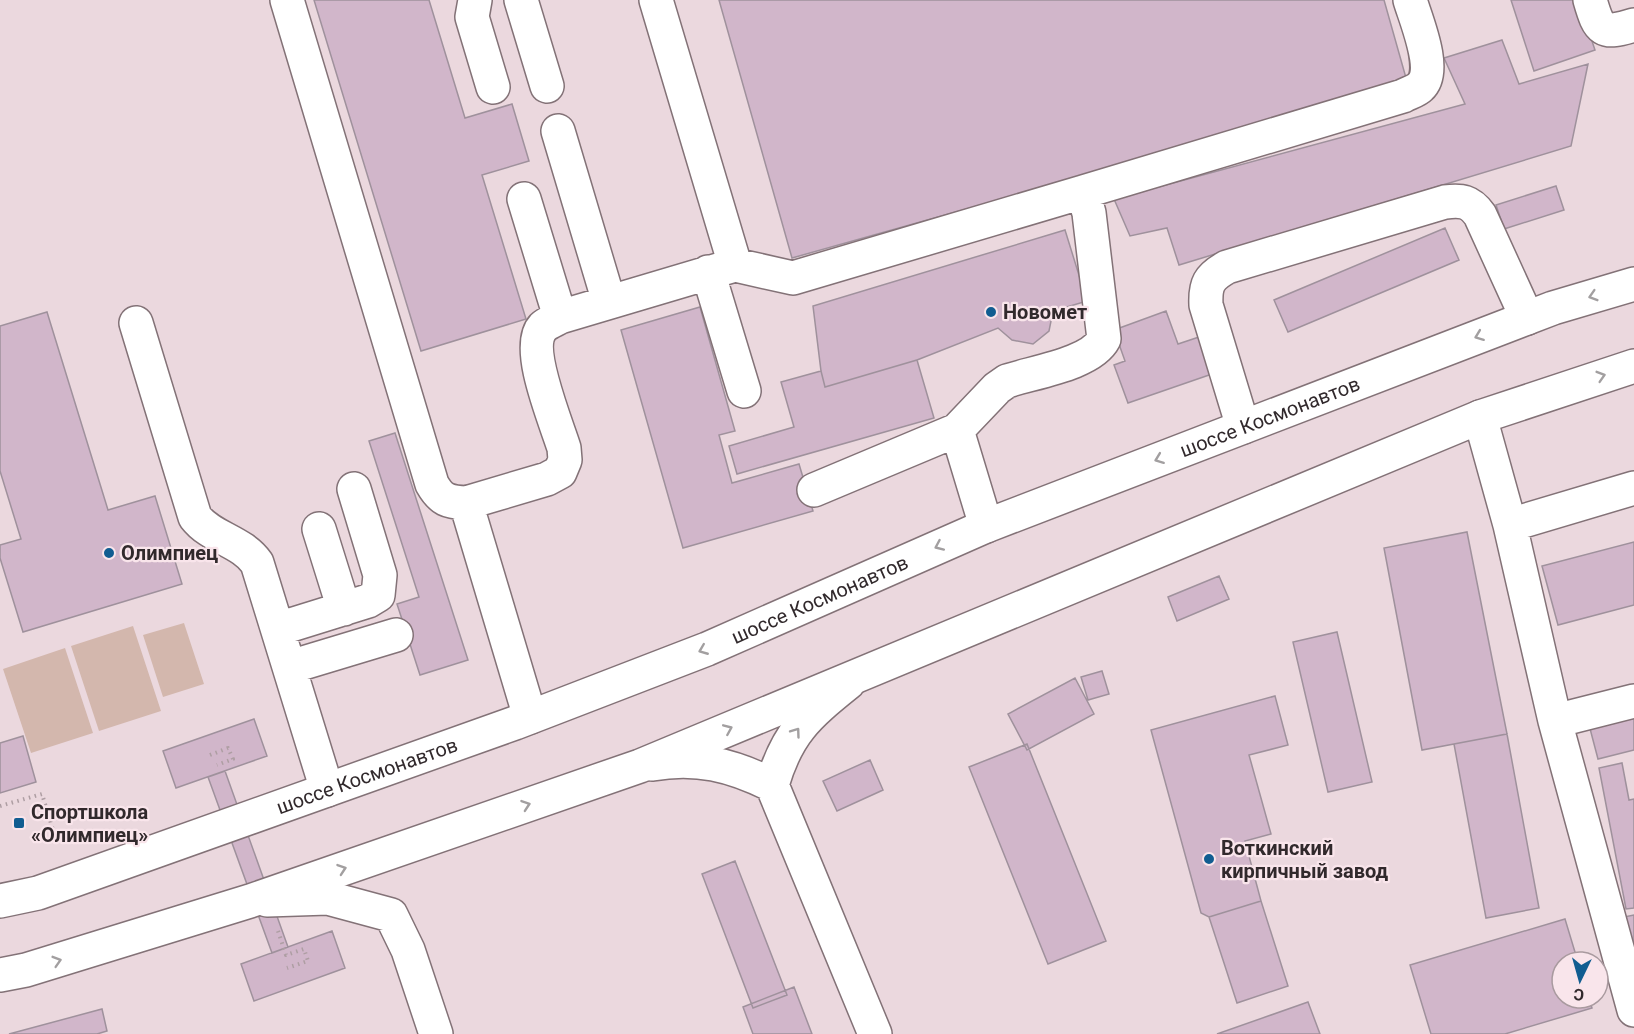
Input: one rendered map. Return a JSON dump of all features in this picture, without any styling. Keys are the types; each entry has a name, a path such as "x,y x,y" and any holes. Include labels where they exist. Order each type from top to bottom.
{"main road":[{"path":"287,0 432,483 439,497 450,502 466,503 547,479 560,471 565,460 564,448 538,361 536,342 543,327 560,317 722,268 793,278 1403,96 1421,86 1427,74 1427,57 1410,0"},
{"path":"475,0 472,17 493,87"},
{"path":"521,0 547,86"},
{"path":"656,0 722,268 744,391"},
{"path":"1590,0 1599,26 1605,30 1615,31 1634,25"},
{"path":"558,131 609,302"},
{"path":"814,490 957,430 997,388 1007,381 1085,357 1099,349 1104,339 1089,213 1083,192"},
{"path":"524,199 560,317"},
{"path":"1243,427 1206,305 1205,289 1210,276 1227,267 1445,202 1461,200 1472,204 1480,214 1527,318"},
{"name":"шоссе Космонавтов","path":"0,901 38,893 531,717 706,649 986,526 1527,318 1634,284"},
{"path":"136,322 195,518 202,526 251,554 257,563 327,790"},
{"path":"0,975 26,970 250,901 640,766 1480,417 1634,366"},
{"path":"1480,417 1510,525 1555,721 1634,1010"},
{"path":"957,430 986,526"},
{"path":"1510,525 1634,488"},
{"path":"278,629 368,601 378,595 381,586 380,575 354,489"},
{"path":"466,503 531,717"},
{"path":"319,529 344,609"},
{"path":"290,667 396,635"},
{"path":"860,674 797,728 781,756 772,785 875,1034"},
{"path":"1555,721 1634,701"},
{"path":"640,766 674,760 708,761 741,770 772,785"},
{"path":"250,901 328,898 391,915 408,950 436,1034"}],"path":[{"path":"210,754 228,748 232,759 217,765"},
{"path":"0,806 42,794 53,830"},
{"path":"278,931 286,955 304,949 308,961 287,969"}],"shaded area":[{"path":"184,623 204,684 163,697 143,635"},
{"path":"133,626 161,711 99,731 71,646"},
{"path":"65,648 93,733 31,753 3,669"}],"building":[{"path":"314,0 429,0 465,118 512,104 529,161 482,175 526,319 421,351"},
{"path":"719,0 1384,0 1408,85 792,258"},
{"path":"1511,0 1578,0 1595,50 1534,71"},
{"path":"1502,40 1519,84 1588,64 1571,146 1179,265 1167,228 1130,236 1114,199 1465,104 1444,58"},
{"path":"1556,186 1564,210 1504,229 1496,205"},
{"path":"1445,228 1459,260 1288,332 1274,300"},
{"path":"1065,230 1087,301 1053,311 1049,331 1033,344 1012,340 998,328 917,360 825,387 813,306"},
{"path":"700,307 735,431 719,435 732,483 799,464 813,511 683,548 621,330"},
{"path":"1166,311 1178,344 1199,337 1212,374 1128,403 1114,365 1125,361 1114,330"},
{"path":"47,312 108,510 155,496 182,584 23,632 0,558 0,545 21,539 0,471 0,326"},
{"path":"917,360 934,418 737,474 729,446 794,427 781,382 821,371 825,387"},
{"path":"395,433 468,660 420,675 397,604 419,597 369,441"},
{"path":"1467,532 1507,734 1422,750 1384,548"},
{"path":"1634,542 1634,605 1558,625 1542,566"},
{"path":"1219,576 1229,599 1177,621 1168,597"},
{"path":"1337,632 1372,782 1328,792 1293,642"},
{"path":"1102,671 1109,694 1088,700 1081,677"},
{"path":"1075,678 1094,714 1027,750 1008,714"},
{"path":"1275,696 1288,745 1249,755 1271,834 1245,841 1261,901 1209,917 1201,913 1151,730"},
{"path":"1634,709 1634,750 1598,759 1588,721"},
{"path":"254,719 267,756 176,788 163,751"},
{"path":"1507,734 1539,908 1486,918 1454,744"},
{"path":"23,736 36,782 0,793 0,743"},
{"path":"1027,744 1106,941 1048,964 969,767"},
{"path":"870,760 883,790 837,811 823,781"},
{"path":"1622,763 1629,800 1634,799 1634,908 1626,909 1599,768"},
{"path":"225,771 288,947 272,953 208,777"},
{"path":"735,861 787,995 753,1008 702,874"},
{"path":"1261,901 1288,986 1237,1003 1209,917"},
{"path":"1634,915 1634,955 1619,918"},
{"path":"1565,919 1574,950 1550,950 1550,1010 1585,1010 1505,1034 1431,1034 1410,965"},
{"path":"332,931 345,968 254,1001 241,964"},
{"path":"794,987 812,1034 753,1034 743,1007"},
{"path":"1308,1002 1320,1034 1217,1034"},
{"path":"102,1009 107,1031 97,1034 9,1034"}],"place":[{"name":"Новомет","path":"991,312"},
{"name":"Олимпиец","path":"109,553"},
{"name":"Спортшкола «Олимпиец»","path":"19,823"},
{"name":"Воткинский кирпичный завод","path":"1209,859"}]}
